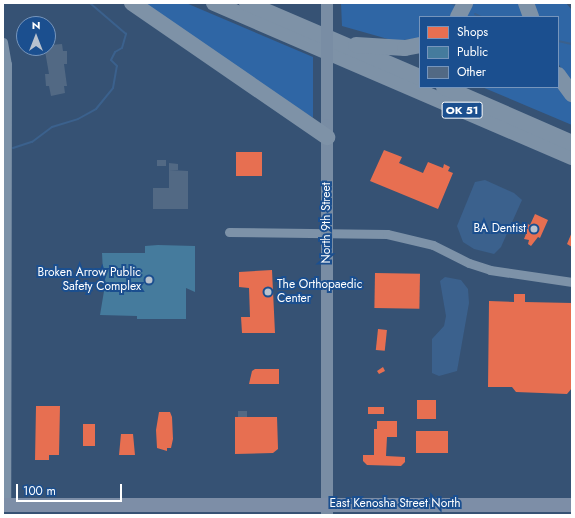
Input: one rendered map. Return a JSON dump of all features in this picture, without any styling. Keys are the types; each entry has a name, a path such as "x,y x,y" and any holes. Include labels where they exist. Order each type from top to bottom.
{"highway":[{"path":"132,3 327,137"},
{"name":"OK 51","path":"214,3 572,157"},
{"path":"247,3 419,77"},
{"path":"458,16 465,3"},
{"path":"526,3 531,16"},
{"path":"345,44 405,48 419,45"},
{"path":"559,76 572,94"},
{"name":"OK 51","path":"446,88 572,142"}],"main road":[{"name":"North 9th Street","path":"327,3 327,509"},
{"name":"East Kenosha Street North","path":"4,505 327,509 572,505"}],"street":[{"path":"3,42 7,64 4,505"},
{"path":"228,232 327,234 379,233 404,237 433,245 469,263 490,270 572,282"}],"shaded area":[{"path":"139,3 186,3 313,57 313,118"},
{"path":"341,3 458,3 451,16 419,16 419,38 395,41 342,26"},
{"path":"469,3 523,3 528,16 462,16"},
{"path":"532,3 566,3 572,10 572,86 559,65 559,16 537,16"},
{"path":"484,88 559,88 572,100 572,125"},
{"path":"485,180 514,193 522,200 501,247 494,254 474,249 463,242 457,226 475,182"},
{"path":"445,277 461,280 468,289 469,303 457,371 439,376 432,373 432,339 444,326 446,316 440,281"}],"building: Shops":[{"path":"384,150 402,157 399,163 423,173 428,162 443,168 444,164 450,167 448,171 453,173 438,209 370,181"},
{"path":"236,152 262,152 262,176 236,176"},
{"name":"BA Dentist","path":"535,214 548,220 540,238 538,237 531,246 528,244 529,240 524,239 526,234 522,233 525,223 530,225"},
{"path":"572,232 572,247 567,244"},
{"path":"272,270 275,333 242,333 241,317 250,317 249,288 239,287 239,272"},
{"path":"375,273 420,274 419,309 374,308"},
{"path":"514,294 525,294 525,302 572,303 572,388 567,394 516,392 512,387 488,387 489,301 514,302"},
{"path":"378,329 387,330 385,351 376,350"},
{"path":"383,367 385,371 379,374 377,371"},
{"path":"255,369 279,369 279,384 249,384 252,371"},
{"path":"417,400 436,400 436,419 417,419"},
{"path":"36,406 60,406 59,455 49,455 49,460 35,460"},
{"path":"368,407 384,407 384,414 368,414"},
{"path":"159,412 170,412 172,417 173,439 171,448 167,448 167,451 157,448 156,430"},
{"path":"235,417 277,417 278,449 273,453 235,454"},
{"path":"377,421 397,421 397,437 387,437 386,456 405,457 405,462 401,466 367,465 363,461 363,455 374,455 374,429 377,429"},
{"path":"83,424 95,424 95,446 83,446"},
{"path":"416,431 448,431 448,453 416,453"},
{"path":"121,434 133,434 135,455 119,455"}],"building: Public":[{"name":"Broken Arrow Public Safety Complex","path":"145,246 195,246 195,292 186,288 186,319 137,319 137,316 100,315 104,291 102,253 145,253"}],"building: Other":[{"path":"56,44 62,44 63,51 67,51 67,64 64,64 67,86 64,86 65,93 51,96 49,86 46,86 45,74 49,74 46,56 56,56"},
{"path":"157,160 166,160 166,166 157,166"},
{"path":"169,163 178,164 178,170 169,170"},
{"path":"169,170 188,171 188,209 153,209 153,188 169,188"},
{"path":"238,411 247,411 247,417 238,417"}],"waterway":[{"path":"13,148 32,142 52,127 78,119 96,109 113,88 117,66 111,60 115,52 122,48 126,34 90,3"},
{"path":"450,3 455,5"},
{"path":"475,14 479,16"},
{"path":"559,41 572,44"}],"place":[{"name":"BA Dentist","path":"534,229"},
{"name":"Broken Arrow Public Safety Complex","path":"149,280"},
{"name":"The Orthopaedic Center","path":"268,292"}]}
